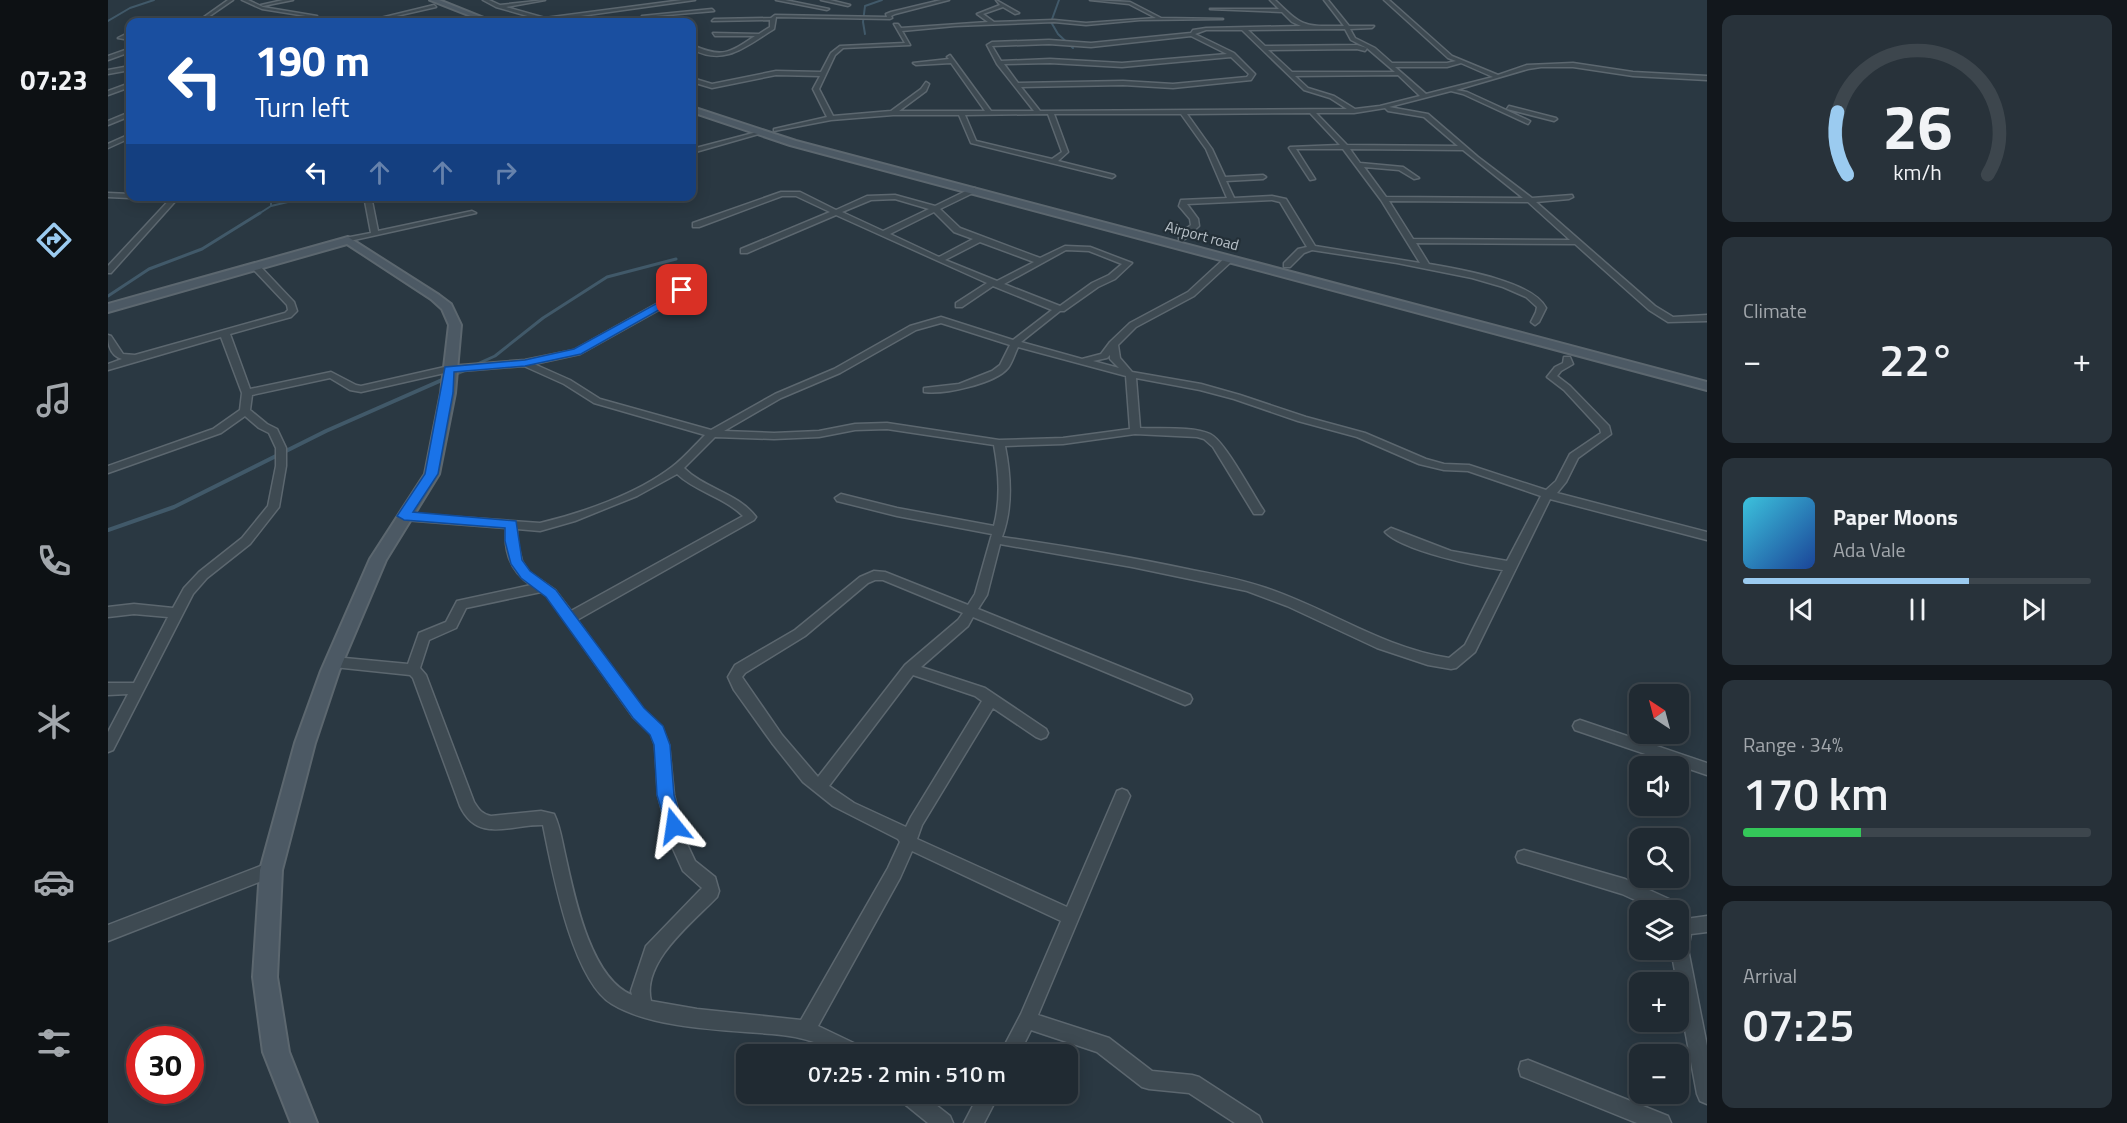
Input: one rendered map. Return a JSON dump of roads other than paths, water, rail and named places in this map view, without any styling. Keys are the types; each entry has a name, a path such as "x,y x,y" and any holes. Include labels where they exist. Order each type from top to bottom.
{"main road":[{"path":"418,0 479,18"},
{"path":"433,3 466,18"},
{"name":"Airport road","path":"696,103 972,190 1229,259 1707,375"},
{"name":"Airport road","path":"696,110 759,133 1182,237 1287,266 1345,286 1707,386"},
{"path":"108,308 348,240 435,297 447,307 455,325 448,393 432,474 378,559 334,662 305,743 271,870 265,978 276,1052 304,1123"}],"street":[{"path":"205,18 231,0"},
{"path":"244,0 256,6 315,16 314,18"},
{"path":"256,6 291,0"},
{"path":"485,0 540,18"},
{"path":"498,6 543,0"},
{"path":"554,18 693,0"},
{"path":"778,0 827,9"},
{"path":"823,0 848,5"},
{"path":"831,118 816,89 833,54 842,47 908,44 888,15 946,0"},
{"path":"994,0 1017,13"},
{"path":"1092,0 1130,3 1163,19"},
{"path":"1204,0 1230,28"},
{"path":"1272,0 1294,21 1306,27"},
{"path":"1326,0 1347,27 1353,39 1374,51 1424,96"},
{"path":"1386,0 1450,57 1498,77"},
{"path":"380,18 433,3"},
{"path":"994,24 979,14 1004,6"},
{"path":"642,8 646,18"},
{"path":"1212,9 1284,11"},
{"path":"644,16 712,10"},
{"path":"531,18 558,12"},
{"path":"714,20 772,19 775,16 890,18"},
{"path":"696,49 705,55 717,57 726,55 772,28 772,19"},
{"path":"899,30 1054,21 1086,24 1163,19 1221,19"},
{"path":"1038,112 999,63 989,46 994,43 1049,42 1091,45 1230,28 1372,27"},
{"path":"1243,28 1306,89 1332,97 1354,111"},
{"path":"715,34 760,35"},
{"path":"1018,85 1123,83 1173,86 1249,79 1252,74 1232,54 1192,34"},
{"path":"1265,48 1358,47 1374,51"},
{"path":"108,58 126,51"},
{"path":"999,63 1050,61 1122,65 1232,54"},
{"path":"915,63 950,59 989,112"},
{"path":"1389,65 1447,65 1460,62"},
{"path":"776,130 831,118 893,113 1354,111 1380,108 1541,65 1573,65 1633,74 1707,78"},
{"path":"108,72 126,69"},
{"path":"696,81 712,86 776,73 822,74"},
{"path":"1291,74 1397,74"},
{"path":"893,113 924,90 926,84"},
{"path":"108,93 126,86"},
{"path":"1417,89 1437,93"},
{"path":"1450,90 1465,93 1528,122"},
{"path":"1493,106 1554,119"},
{"path":"1380,108 1423,113 1530,200 1652,308 1671,320 1707,318"},
{"path":"961,112 974,142 1112,176"},
{"path":"1050,112 1065,152 1053,162"},
{"path":"1312,112 1344,146 1384,199 1413,241 1425,264"},
{"path":"1184,113 1209,149 1231,199"},
{"path":"108,123 126,117"},
{"path":"696,150 759,133"},
{"path":"108,146 126,138"},
{"path":"1312,179 1292,148 1344,146 1465,148"},
{"path":"1357,165 1401,168 1416,178"},
{"path":"1222,179 1263,177"},
{"path":"884,234 972,190"},
{"path":"696,225 781,194 797,194 939,260 1058,309 1015,343 1004,367 995,373 961,387 927,390"},
{"path":"108,195 126,196"},
{"path":"744,251 870,198 884,197 904,200 936,210 957,230 1040,261"},
{"path":"1384,199 1530,200 1569,197"},
{"path":"1182,237 1195,226 1194,219 1183,206 1184,202 1272,198 1283,201 1311,248"},
{"path":"108,271 172,201"},
{"path":"368,201 375,234"},
{"path":"348,240 472,213"},
{"path":"939,260 979,238"},
{"path":"1413,241 1577,242"},
{"path":"959,304 1065,248 1090,249 1128,263 1112,277 1095,285 1061,309 1053,307"},
{"path":"1287,266 1301,251 1311,248 1425,264 1518,288 1534,296 1542,306 1535,322"},
{"path":"1081,361 1104,356 1133,325 1191,294 1229,259"},
{"path":"108,367 288,315 293,311 291,304 255,266"},
{"path":"247,393 331,375 353,388 362,389 449,369 525,363 577,352 670,300 682,290"},
{"path":"404,516 540,527 560,523 656,482 678,468 712,434 778,396 837,370 894,337 927,323 941,320 955,322 1015,343 1129,374 1201,387 1237,397 1302,419 1361,435 1423,462 1469,468 1547,494 1707,536"},
{"path":"108,470 217,431 245,411 247,393 225,334"},
{"path":"108,338 117,354 122,358 135,358"},
{"path":"1113,344 1116,360 1129,374 1135,431"},
{"path":"840,498 998,535 1233,583 1279,597 1363,637 1437,663 1451,664 1470,648 1547,494 1555,490 1563,481 1567,466 1577,453 1606,434 1605,428 1567,388 1552,377 1558,369 1568,364 1567,358"},
{"path":"525,363 567,382 597,400 712,434 774,436 819,434 855,427 887,426 999,443 1063,441 1135,431 1198,434 1208,437 1217,445 1234,468 1257,511"},
{"path":"108,747 188,591 203,575 246,541 273,507 281,466 281,448 273,431 245,411"},
{"path":"819,787 910,669 963,624 981,595 1003,513 1005,476 999,443"},
{"path":"568,619 750,517 732,503 685,477 678,468"},
{"path":"512,524 511,541 516,561 525,574 551,593 638,713 657,731 662,745 666,795 678,842 689,866 709,883 711,891 652,952 640,991 644,1006"},
{"path":"1391,532 1429,550 1453,558 1482,564 1510,566"},
{"path":"1071,917 908,842 904,834 848,806 819,787 796,762 739,686 735,677 740,669 800,633 864,580 874,575 885,576 1185,699"},
{"path":"412,670 424,637 451,625 461,604 543,587"},
{"path":"108,612 134,609 176,613"},
{"path":"334,662 412,670 418,675 468,806 478,820 490,823 540,816 549,819 560,872 588,955 602,982 617,998 701,1020 792,1026 839,1044"},
{"path":"910,669 980,692 1041,733"},
{"path":"108,689 137,688"},
{"path":"806,1030 894,873 916,822 991,699"},
{"path":"1580,726 1707,769"},
{"path":"1014,1044 1027,1020 1122,796"},
{"path":"1524,857 1625,887 1653,900"},
{"path":"108,933 271,870"},
{"path":"1689,917 1704,923"},
{"path":"1704,923 1685,926 1678,949 1707,1094"},
{"path":"1027,1020 1102,1045 1149,1080 1192,1084 1252,1123"},
{"path":"1528,1069 1661,1123"},
{"path":"920,1104 943,1123"},
{"path":"974,1123 984,1104"}],"waterway":[{"path":"108,21 130,8 154,0"},
{"path":"865,34 863,22 865,6 882,0"},
{"path":"1059,0 1051,22 1058,34 1073,48"},
{"path":"271,201 271,206"},
{"path":"271,206 292,201"},
{"path":"257,215 271,206"},
{"path":"108,296 149,269 202,249 260,213"},
{"path":"475,365 495,356 543,318 607,277 676,259"},
{"path":"108,530 174,507 326,431 467,369"}]}
